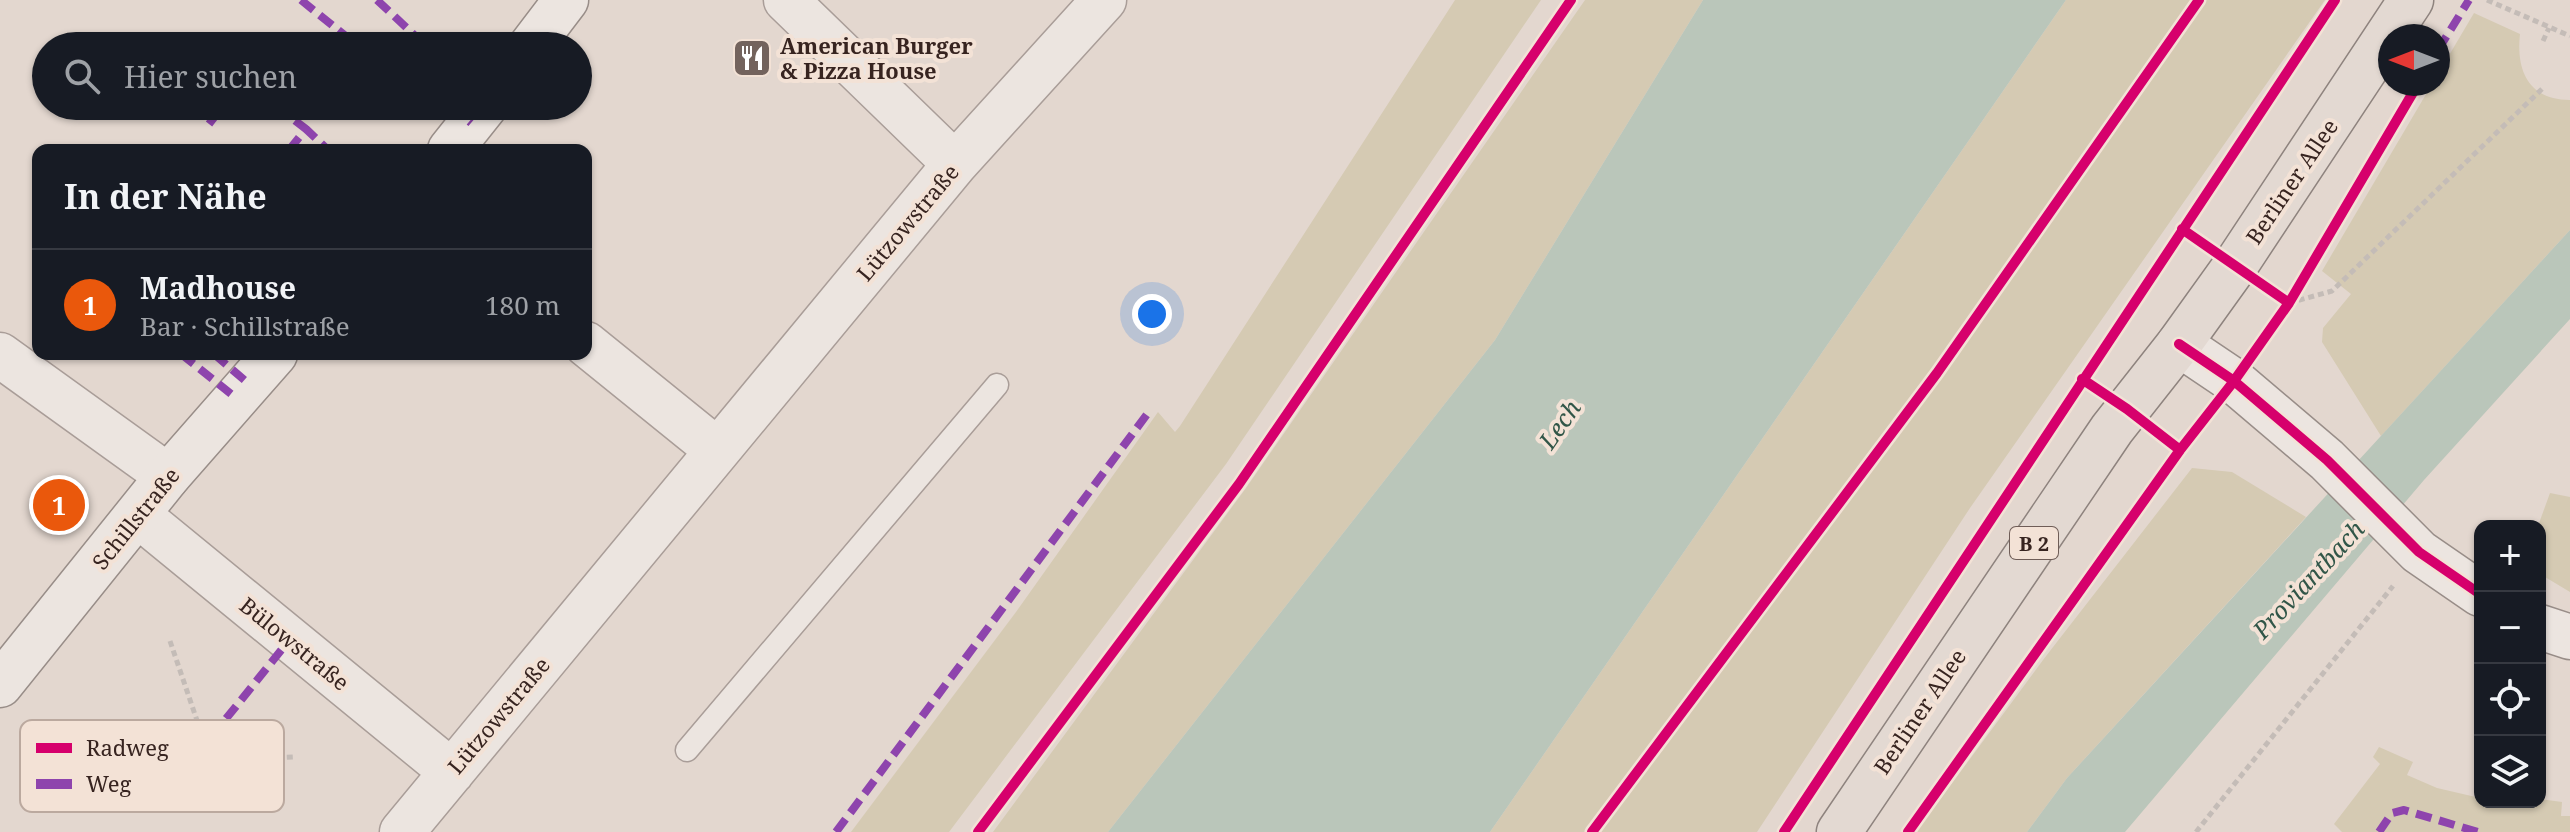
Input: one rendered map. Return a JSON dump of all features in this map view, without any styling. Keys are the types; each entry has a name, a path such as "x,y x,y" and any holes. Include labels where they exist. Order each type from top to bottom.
{"main road":[{"name":"Berliner Allee","path":"1839,832 2112,429 2235,266 2411,0"}],"street":[{"path":"542,32 566,0"},
{"path":"786,0 955,164"},
{"name":"Lützowstraße","path":"402,832 955,164 1104,0"},
{"path":"455,144 474,120"},
{"path":"2179,344 2234,381 2327,460 2408,541 2477,592"},
{"path":"592,349 717,450"},
{"path":"0,355 168,476"},
{"name":"Schillstraße","path":"0,685 168,476 270,360"},
{"name":"Bülowstraße","path":"138,515 452,772"},
{"path":"2546,629 2570,637"}],"lane":[{"path":"687,750 997,385"}],"path":[{"path":"2487,0 2570,36"},
{"path":"2543,41 2549,28"},
{"path":"2289,303 2332,291 2543,88"},
{"path":"2196,832 2408,541"},
{"path":"170,641 196,720"},
{"path":"284,757 293,757"}],"shaded area":[{"path":"1455,0 1541,0 1226,464 949,832 851,832 1016,612 1158,412 1175,432 1180,426"},
{"path":"1585,0 1703,0 1495,340 1108,832 993,832 1246,488"},
{"path":"2066,0 2325,0 1970,508 1757,832 1490,832"},
{"path":"2474,13 2520,34 2523,71 2535,89 2556,99 2570,100 2570,230 2381,436 2322,342 2323,328 2351,294 2322,271 2425,96 2450,96 2450,54"},
{"path":"2192,468 2232,472 2306,517 2067,778 2027,832 1916,832 2043,660"},
{"path":"2550,493 2570,497 2570,592 2546,578 2546,520 2540,520"},
{"path":"2379,747 2413,762 2407,775 2437,788 2474,797 2474,808 2546,808 2546,800 2562,802 2561,816 2570,816 2570,832 2342,832 2334,824 2380,764 2373,757"}],"water":[{"name":"Lech","path":"1703,0 2066,0 1490,832 1108,832 1495,340"},
{"name":"Proviantbach","path":"2570,230 2570,319 2424,480 2125,832 2027,832 2067,778"}],"marked path":[{"path":"301,0 341,32"},
{"path":"377,0 411,32"},
{"path":"2450,31 2469,0"},
{"path":"209,124 212,120"},
{"path":"294,120 306,129"},
{"path":"467,120 471,123"},
{"path":"294,144 306,129 322,144"},
{"path":"188,360 236,398"},
{"path":"221,360 249,384"},
{"path":"836,832 1148,413"},
{"path":"225,720 291,638"},
{"path":"2379,832 2392,813 2404,810 2478,832"}],"cycle path":[{"path":"978,832 1239,484 1571,0"},
{"path":"1592,832 1937,373 2199,0"},
{"path":"1784,832 2335,0"},
{"path":"1908,832 2180,450 2289,303 2411,96"},
{"path":"2182,229 2289,303"},
{"path":"2179,344 2234,381 2327,460 2419,552 2477,592"},
{"path":"2082,379 2180,450"}],"place":[{"name":"American Burger & Pizza House","path":"752,58"},
{"name":"Madhouse","path":"59,505"}]}
